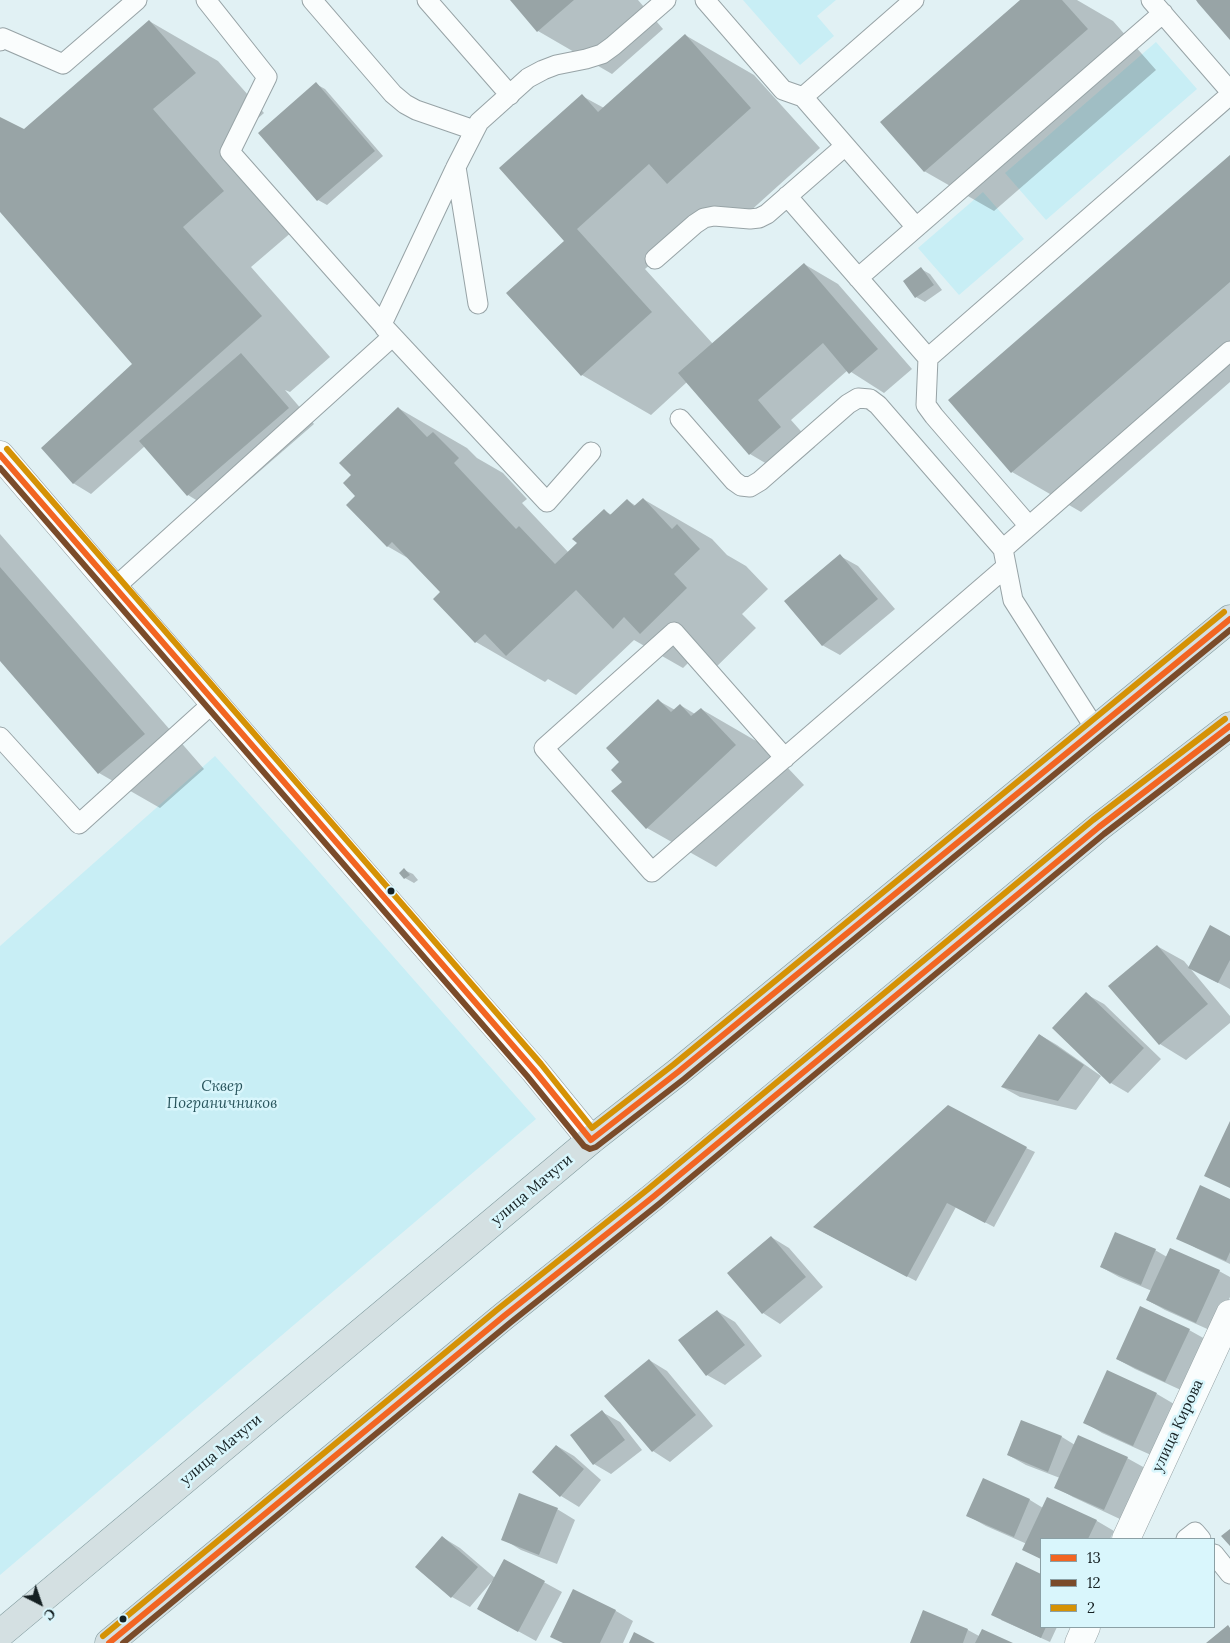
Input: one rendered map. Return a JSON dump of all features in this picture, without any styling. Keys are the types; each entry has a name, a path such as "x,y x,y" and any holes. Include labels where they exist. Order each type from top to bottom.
{"main road":[{"name":"улица Мачуги","path":"0,1634 591,1140 693,1060 1230,619"},
{"path":"110,1643 489,1328 653,1197 1099,827 1230,726"}],"street":[{"path":"0,455 213,703 534,1070 591,1140"},
{"name":"улица Кирова","path":"1126,1538 1230,1314"}],"lane":[{"path":"0,41 3,38 63,64 136,0"},
{"path":"206,0 267,77 230,152 387,330 547,502 591,452"},
{"path":"312,0 405,104 416,110 474,130"},
{"path":"428,0 510,94"},
{"path":"114,588 387,330 456,167 474,130 486,116 528,78 542,70 602,54 666,0"},
{"path":"705,0 783,90 803,96 916,227"},
{"path":"803,96 914,0"},
{"path":"858,278 1157,6 1230,90"},
{"path":"928,358 1230,95"},
{"path":"655,259 704,218 714,216 750,219 759,218 767,214 845,146"},
{"path":"456,167 478,304"},
{"path":"787,196 928,358 926,405 1029,526"},
{"path":"785,758 674,632 544,748 652,872 785,758 1005,558 1029,526 1230,351"},
{"path":"680,419 734,481 741,486 750,487 760,481 848,404 858,398 870,399 885,413 1005,558 1013,600 1096,730"},
{"path":"0,737 78,824 213,703"},
{"path":"1187,1538 1195,1532 1201,1538"},
{"path":"1215,1555 1230,1574"}],"green space":[{"path":"743,0 836,0 817,16 834,36 800,65"},
{"path":"1156,42 1197,89 1046,220 1005,173"},
{"path":"983,192 1024,239 959,295 918,248"},
{"name":"Сквер Пограничников","path":"215,756 536,1119 0,1575 0,946"}],"building":[{"path":"510,0 574,0 537,32"},
{"path":"1020,0 1062,0 1088,29 924,172 880,122"},
{"path":"1196,0 1230,0 1230,40 1198,3"},
{"path":"149,20 196,73 153,109 224,191 183,227 262,316 73,484 41,448 132,364 0,212 0,117 24,129"},
{"path":"685,34 751,108 667,184 649,164 577,229 652,312 581,376 506,293 564,241 499,168 582,94 598,112"},
{"path":"316,82 375,151 317,201 258,133"},
{"path":"1230,155 1230,282 1011,473 948,400"},
{"path":"804,263 878,349 849,374 823,343 758,400 781,427 749,455 678,373"},
{"path":"921,267 934,285 915,298 903,281"},
{"path":"241,353 289,408 187,496 139,441"},
{"path":"398,407 427,437 433,432 459,458 454,463 516,529 519,526 555,564 577,543 572,539 604,509 610,515 627,499 634,506 643,498 672,529 677,524 700,549 674,574 687,588 640,634 624,617 613,629 576,590 506,656 485,634 475,643 433,599 440,592 392,542 387,547 346,505 355,496 343,483 351,475 339,463"},
{"path":"840,554 878,599 822,646 784,601"},
{"path":"0,567 145,734 98,774 0,661"},
{"path":"658,699 671,712 680,704 691,716 701,708 736,745 646,829 611,791 622,782 611,770 619,762 606,748"},
{"path":"404,868 410,875 404,879 399,873"},
{"path":"1210,925 1230,936 1230,960 1218,983 1188,968"},
{"path":"1157,945 1208,1004 1159,1045 1108,986"},
{"path":"1086,992 1144,1048 1110,1084 1052,1028"},
{"path":"1039,1034 1084,1065 1058,1101 1001,1087"},
{"path":"948,1105 1027,1147 985,1223 947,1203 907,1277 813,1227"},
{"path":"1230,1121 1230,1188 1204,1176"},
{"path":"1200,1185 1230,1199 1230,1252 1226,1261 1176,1239"},
{"path":"1115,1232 1156,1249 1141,1285 1100,1267"},
{"path":"771,1236 806,1277 762,1314 727,1273"},
{"path":"1170,1248 1220,1270 1196,1323 1146,1300"},
{"path":"1140,1306 1190,1329 1165,1382 1116,1359"},
{"path":"717,1310 745,1345 706,1376 678,1340"},
{"path":"649,1359 696,1415 652,1452 604,1396"},
{"path":"1107,1370 1157,1393 1133,1446 1083,1423"},
{"path":"602,1410 625,1440 593,1465 570,1435"},
{"path":"1021,1420 1062,1436 1048,1472 1007,1455"},
{"path":"1078,1435 1128,1457 1104,1510 1054,1488"},
{"path":"556,1445 584,1469 560,1497 532,1472"},
{"path":"983,1478 1030,1499 1014,1537 966,1516"},
{"path":"519,1493 558,1508 539,1555 501,1540"},
{"path":"1047,1497 1097,1520 1088,1538 1040,1538 1040,1559 1022,1550"},
{"path":"1230,1529 1230,1546 1221,1536"},
{"path":"442,1536 478,1567 451,1598 415,1567"},
{"path":"504,1559 545,1581 518,1632 477,1609"},
{"path":"1016,1562 1040,1574 1040,1628 1046,1628 1041,1638 991,1615"},
{"path":"573,1589 616,1610 600,1643 563,1643 550,1637"},
{"path":"923,1610 968,1629 963,1643 910,1643"},
{"path":"1228,1625 1230,1628 1230,1643 1206,1643"},
{"path":"982,1629 1013,1643 975,1643"},
{"path":"634,1632 655,1643 629,1643"}],"transit line":[{"name":"2","path":"7,449 541,1064 592,1128 673,1065 1224,612"},
{"name":"13","path":"0,455 534,1070 591,1140 678,1072 1230,619"},
{"name":"12","path":"0,468 527,1076 584,1146 590,1149 596,1147 684,1079 1230,630"},
{"name":"2","path":"103,1636 498,1309 647,1190 1093,820 1225,719"},
{"name":"13","path":"109,1643 504,1316 653,1197 1099,827 1230,726"},
{"name":"12","path":"123,1643 510,1323 659,1204 1104,834 1230,737"}]}
